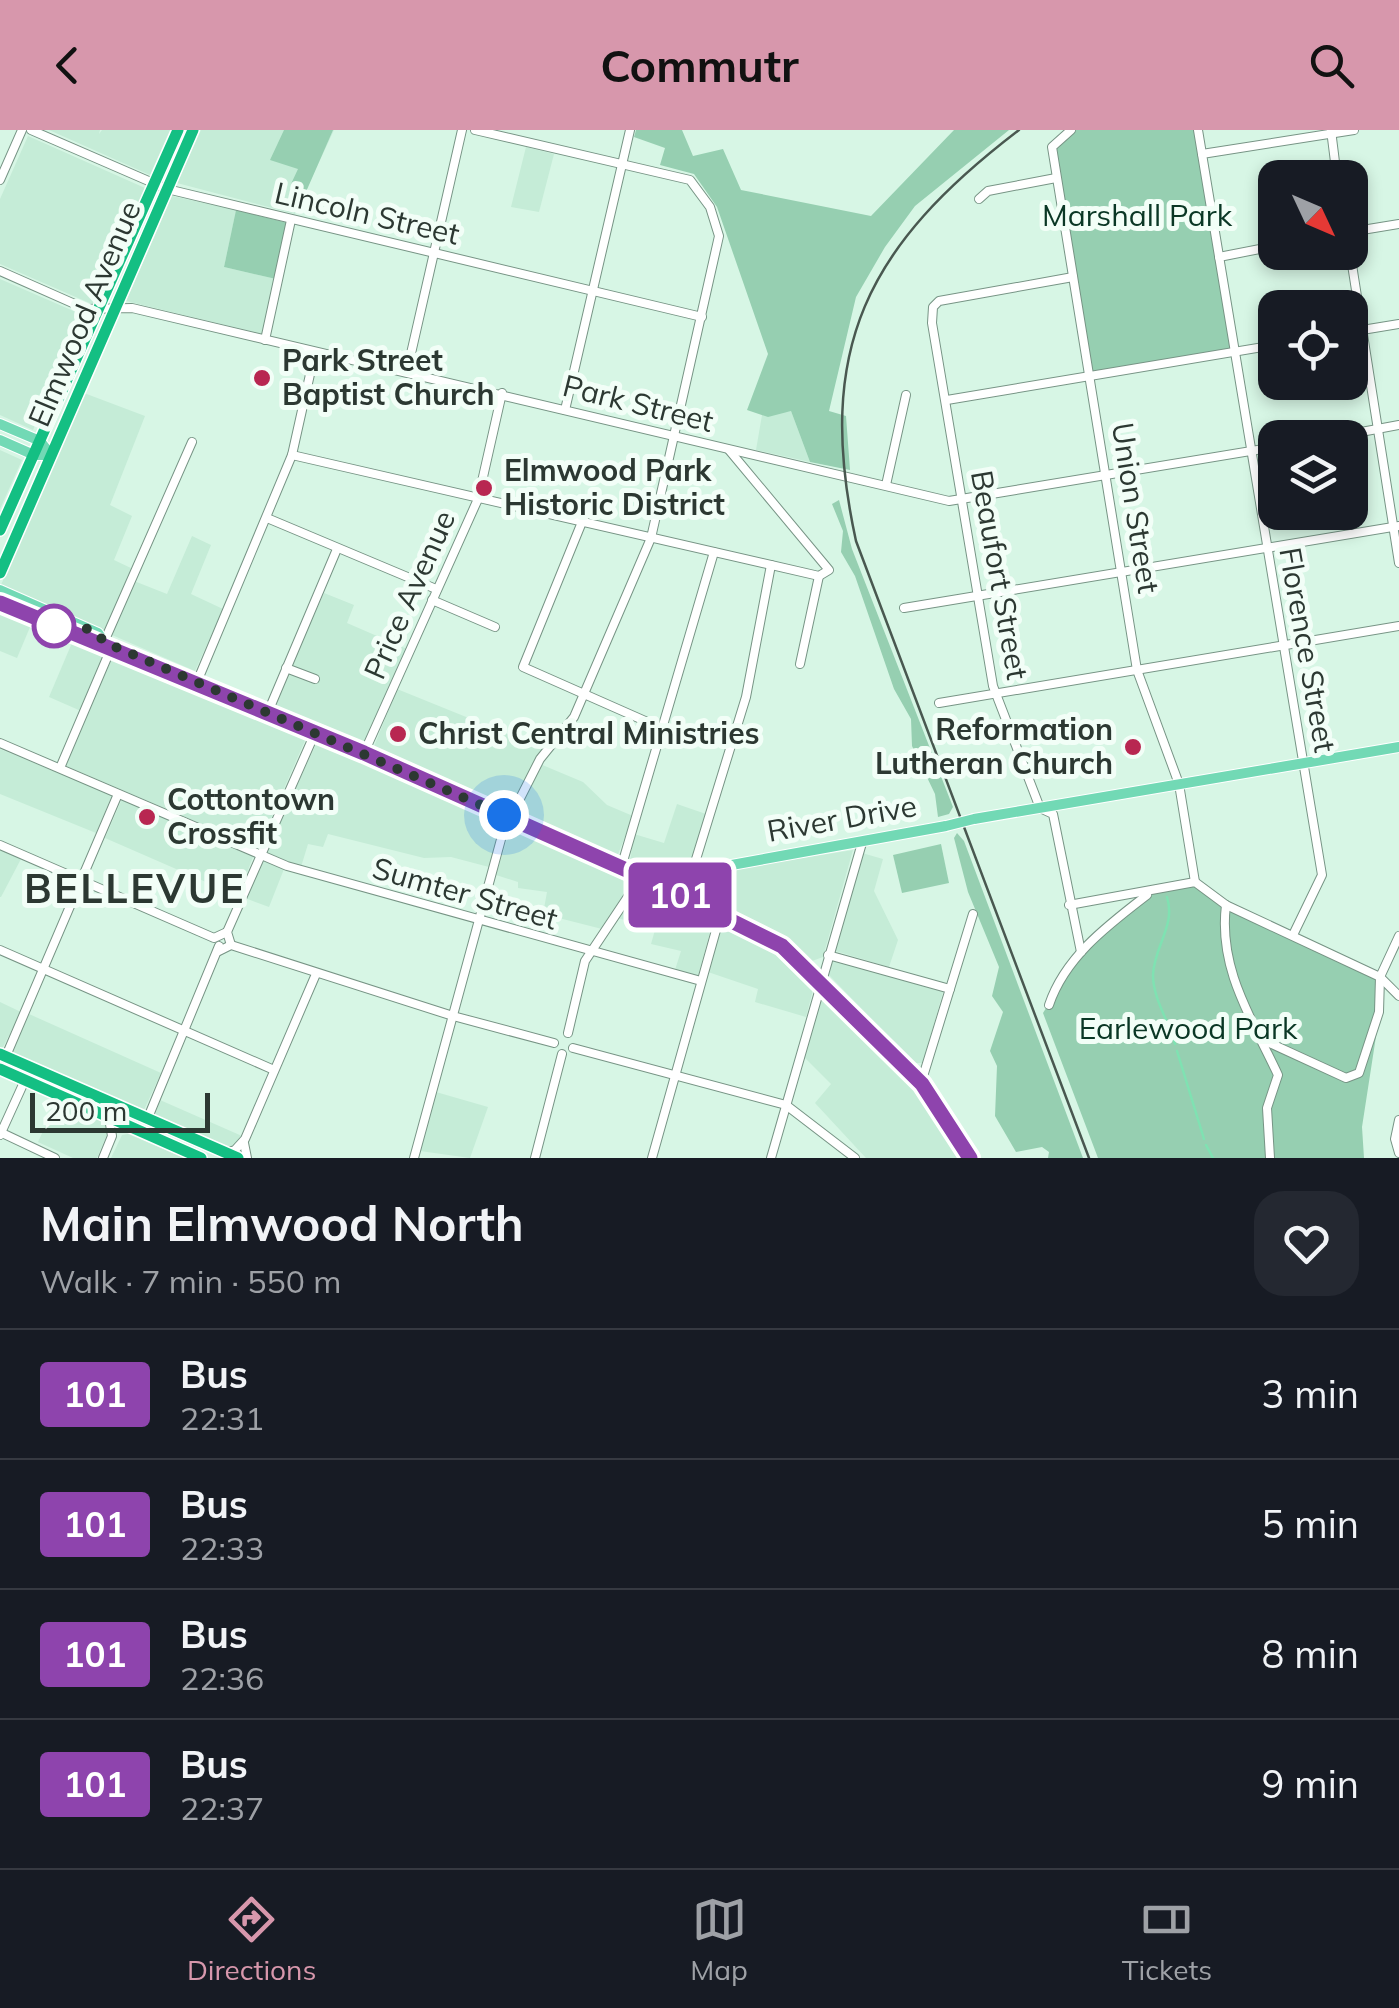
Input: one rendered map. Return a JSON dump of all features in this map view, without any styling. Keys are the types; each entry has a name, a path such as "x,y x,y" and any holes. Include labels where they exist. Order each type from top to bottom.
{"highway":[{"name":"Elmwood Avenue","path":"0,574 116,308 178,130"},
{"name":"Elmwood Avenue","path":"0,530 98,310 160,186 193,130"},
{"path":"3,1055 234,1157"},
{"path":"0,1069 200,1158"}],"main road":[{"path":"0,424 40,441 52,455"},
{"path":"0,440 34,455 52,455"},
{"path":"0,590 98,634 108,644"},
{"path":"0,603 108,644 364,753 649,880 782,946 821,980 922,1084 970,1158"},
{"name":"River Drive","path":"649,880 693,869 862,843 1040,808 1399,747"}],"street":[{"path":"0,180 22,130"},
{"name":"Lincoln Street","path":"31,130 160,186 702,317"},
{"path":"407,371 462,130"},
{"path":"414,1158 510,818 540,758 570,722 586,693 652,538 719,236 710,207 690,180 474,130"},
{"path":"566,410 630,130"},
{"name":"Union Street","path":"1071,130 1057,138 1052,148 1137,670 1179,784 1195,882"},
{"name":"Florence Street","path":"1198,130 1322,875 1293,936"},
{"path":"1202,154 1354,130"},
{"path":"1330,132 1334,160"},
{"path":"979,199 988,191 1056,178"},
{"path":"264,340 291,220"},
{"path":"1368,229 1399,224"},
{"path":"1219,257 1258,249"},
{"name":"Park Street","path":"0,271 98,310 116,308 407,371 729,450 962,500 1258,450"},
{"name":"Beaufort Street","path":"1073,277 939,301 933,308 996,693 1040,808 1053,814 1081,952"},
{"path":"1368,329 1399,324"},
{"path":"947,400 1258,348"},
{"path":"197,682 292,455 315,352"},
{"path":"1368,367 1399,564"},
{"name":"Price Avenue","path":"364,753 478,499 502,393"},
{"path":"886,485 906,395"},
{"path":"1368,431 1399,425"},
{"path":"60,768 192,442"},
{"path":"292,455 819,576 830,570 729,450"},
{"path":"267,518 436,589"},
{"path":"582,522 523,667 661,728"},
{"path":"904,608 1396,527"},
{"path":"268,712 337,548"},
{"path":"621,868 714,552"},
{"path":"693,869 746,696 771,565"},
{"path":"800,664 819,576"},
{"path":"432,600 495,627"},
{"path":"939,702 1399,626"},
{"path":"286,668 315,679"},
{"path":"231,945 227,932 315,732"},
{"name":"Sumter Street","path":"0,743 260,855 478,921 701,981"},
{"path":"3,1055 44,970 118,794"},
{"path":"771,1158 862,843"},
{"path":"0,845 214,938 219,950"},
{"path":"574,1048 568,1033 589,952 633,888 649,880"},
{"path":"1069,905 1195,882 1226,905 1380,977 1399,996"},
{"path":"1049,1005 1056,985 1081,952 1150,892"},
{"path":"1226,905 1229,968 1278,1075 1268,1108 1270,1158"},
{"path":"922,1084 974,914"},
{"path":"652,1158 720,916"},
{"path":"214,938 227,932"},
{"path":"1261,1039 1346,1078 1359,1073 1379,1012 1380,977 1399,936"},
{"path":"147,1120 219,950 231,945 453,1016 554,1042 562,1054 535,1158"},
{"path":"0,950 274,1070"},
{"path":"828,954 950,989"},
{"path":"234,1157 316,974"},
{"path":"554,1042 568,1033"},
{"path":"562,1054 574,1048 786,1106 855,1158"},
{"path":"32,1068 1,1133 55,1158"},
{"path":"103,1158 112,1129 108,1118"},
{"path":"1399,1120 1395,1140 1399,1153"},
{"path":"109,1144 128,1127"},
{"path":"245,1139 246,1158"}],"shaded area":[{"path":"49,130 100,130 99,134 102,130 170,130 150,175"},
{"path":"201,130 334,130 295,214 177,183"},
{"path":"28,136 145,188 94,305 0,264 0,199"},
{"path":"526,147 554,154 539,212 511,207"},
{"path":"172,196 236,210 224,267 276,279 262,334 126,301"},
{"path":"0,279 85,316 33,430 0,415"},
{"path":"84,393 145,416 110,505 132,516 114,560 133,569 104,630 1,585"},
{"path":"791,411 810,462 756,450 762,415"},
{"path":"0,450 22,460 0,509"},
{"path":"192,536 211,545 191,594 223,609 195,671 112,635 134,581 167,594"},
{"path":"324,593 354,605 347,623 407,649 363,745 273,707"},
{"path":"0,606 33,620 17,658 0,651"},
{"path":"74,638 106,652 81,711 49,697"},
{"path":"114,654 307,736 258,848 64,765"},
{"path":"397,689 545,749 510,809 373,749"},
{"path":"318,740 503,820 489,867 451,857 424,858 328,834 323,847 308,844 301,867 266,852"},
{"path":"0,749 112,795 96,833 0,794"},
{"path":"540,764 583,782 607,805 633,816 617,857 518,812"},
{"path":"122,799 253,857 238,896 105,838"},
{"path":"677,804 706,814 691,863 646,871 630,862 634,834 664,843"},
{"path":"511,826 631,884 602,929 543,914 547,892 518,888 518,882 496,875"},
{"path":"0,848 22,857 1,897 0,897"},
{"path":"853,850 823,957 812,961 758,925 674,885 675,878"},
{"path":"862,853 883,859 874,891 898,940 889,967 832,950"},
{"path":"263,860 284,869 269,907 245,898"},
{"path":"640,888 713,921 698,976 675,970 681,951 651,944 655,930 618,918"},
{"path":"723,923 775,947 815,982 806,1017 755,1002 758,989 708,972"},
{"path":"832,960 943,992 923,1063 914,1063 829,975"},
{"path":"828,997 917,1089 959,1158 866,1158 815,1103 831,1084 803,1056 822,999"},
{"path":"0,1002 21,1012 2,1049 0,1049"},
{"path":"29,1014 161,1073 144,1110 12,1053"},
{"path":"436,1092 488,1107 470,1158 420,1151"},
{"path":"160,1100 242,1136 232,1150 155,1115"},
{"path":"57,1101 105,1122 108,1132 97,1158 73,1158 38,1142"},
{"path":"122,1135 185,1158 111,1158"}],"green space":[{"path":"284,130 333,130 302,201 291,184 298,169 270,160"},
{"path":"636,130 682,130 693,156 723,149 741,190 871,216 954,130 1009,130 915,206 856,297 829,411 846,416 850,470 810,462 791,411 768,417 747,410 768,354 717,207 694,174 660,165 665,148 634,137"},
{"name":"Marshall Park","path":"1071,130 1198,130 1234,352 1090,376 1054,142"},
{"path":"236,210 288,223 276,279 224,267"},
{"path":"839,500 852,549 953,807 949,814 938,817 935,794 912,746 911,719 894,689 855,576 841,552 843,531 832,504"},
{"path":"957,833 964,841 1083,1158 1048,1158 1049,1152 1042,1147 1016,1152 995,1116 997,1066 990,1051 1003,1012 992,996 999,967 968,892 954,838"},
{"path":"941,844 949,883 902,893 893,855"},
{"name":"Earlewood Park","path":"1195,882 1226,905 1380,977 1383,991 1362,1127 1364,1158 1098,1158 1043,1013 1081,952 1150,892"}],"waterway":[{"path":"1167,897 1169,917 1153,975 1175,1044"},
{"path":"1177,1051 1204,1139"},
{"path":"1206,1145 1213,1158"}],"railway":[{"path":"1019,130 967,173 924,216 890,260 865,307 849,357 842,412 845,473 856,541 1089,1158"}],"bus line":[{"name":"101","path":"0,603 95,642 104,642 364,753 649,880 782,946 821,980 922,1084 970,1158"}],"place":[{"name":"Park Street Baptist Church","path":"262,378"},
{"name":"Elmwood Park Historic District","path":"484,488"},
{"name":"Christ Central Ministries","path":"398,734"},
{"name":"Reformation Lutheran Church","path":"1133,747"},
{"name":"Cottontown Crossfit","path":"147,817"}],"district":[{"name":"BELLEVUE","path":"135,889"}],"route":[{"path":"54,626 68,620 98,634 104,642 504,815"}]}
